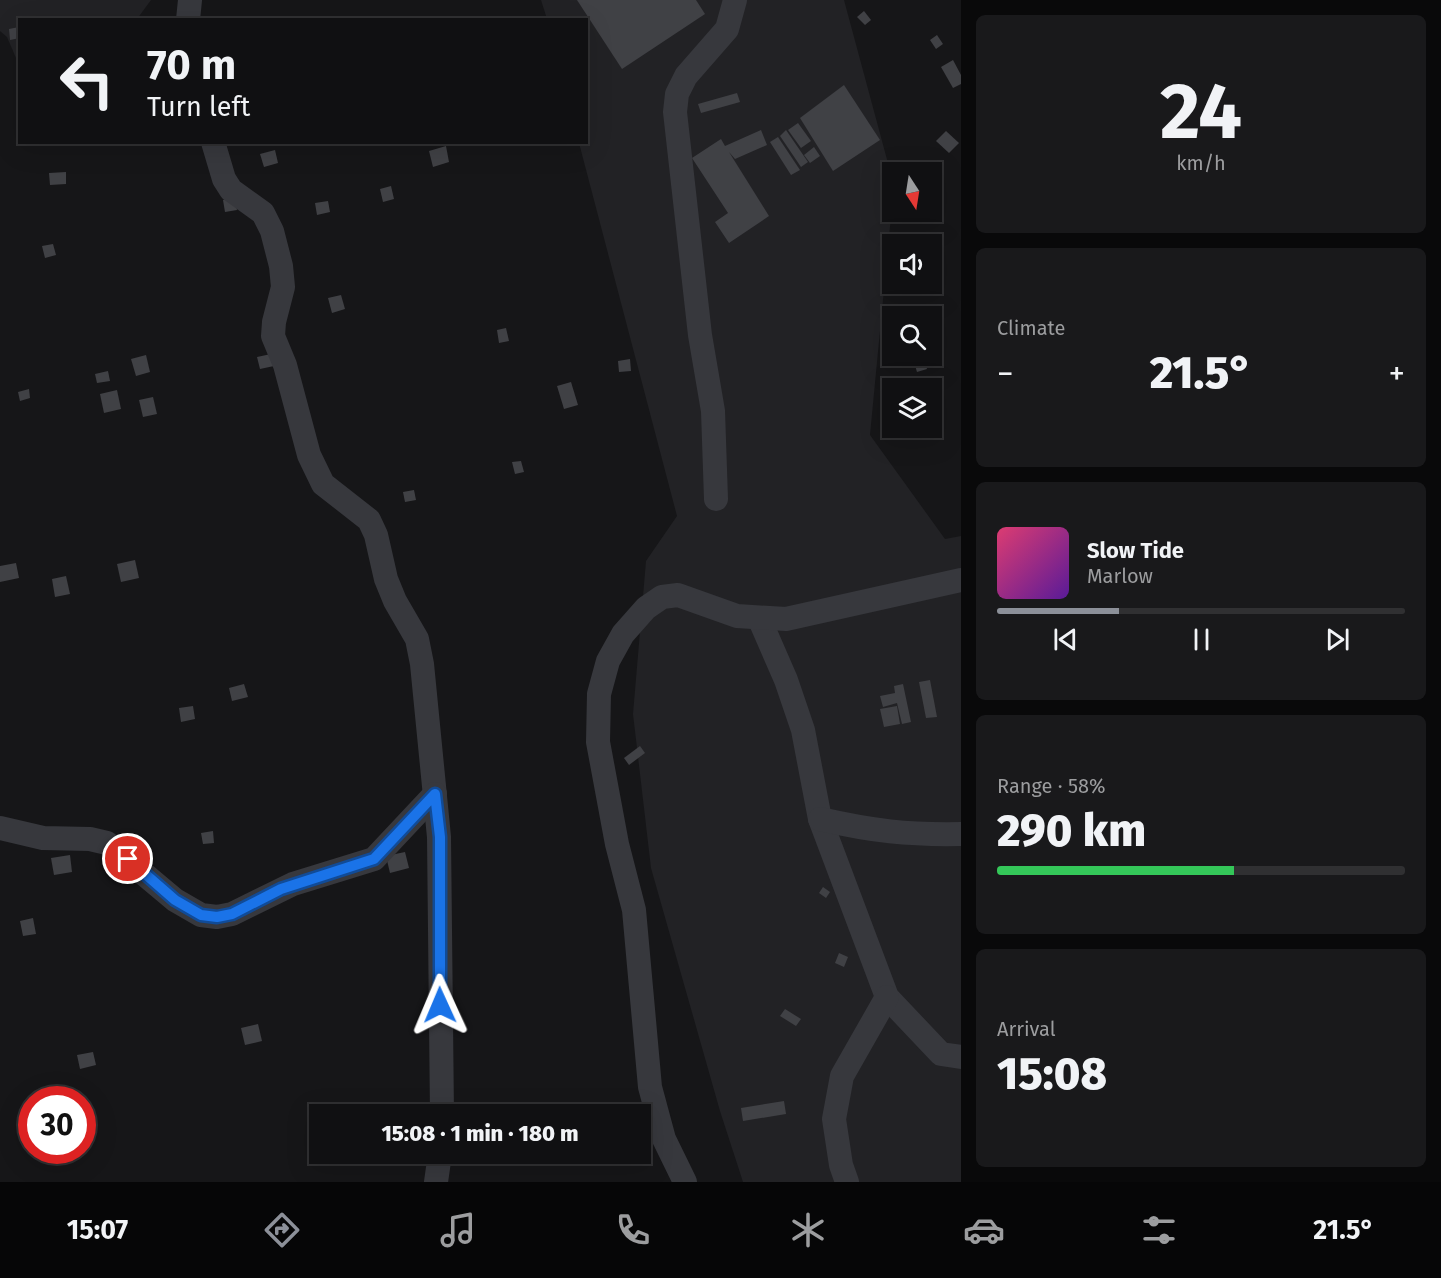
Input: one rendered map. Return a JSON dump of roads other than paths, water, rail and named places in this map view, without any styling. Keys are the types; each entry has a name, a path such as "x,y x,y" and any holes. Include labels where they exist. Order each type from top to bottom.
{"street":[{"path":"188,18 190,0"},
{"path":"716,499 713,411 700,335 675,112 677,94 686,76 727,29 735,0"},
{"path":"214,144 224,179 231,190 263,213 273,231 281,266 283,288 274,322 273,336 285,365 312,462 323,484 369,520 376,534 381,563 395,601 417,639 422,664 440,837 442,1104"},
{"path":"685,1182 664,1139 650,1087 634,910 617,844 598,742 599,694 608,661 623,634 646,608 662,597 678,595 737,616 786,619 961,580"},
{"path":"759,618 786,680 803,730 820,819 887,997 941,1054 961,1057"},
{"path":"0,828 43,838 90,839 107,843 175,900 201,915 217,917 232,914 293,884 374,859 435,794"},
{"path":"820,819 876,831 909,835 961,834"},
{"path":"847,1182 841,1165 834,1119 842,1076 887,997"},
{"path":"436,1182 439,1164"}]}
